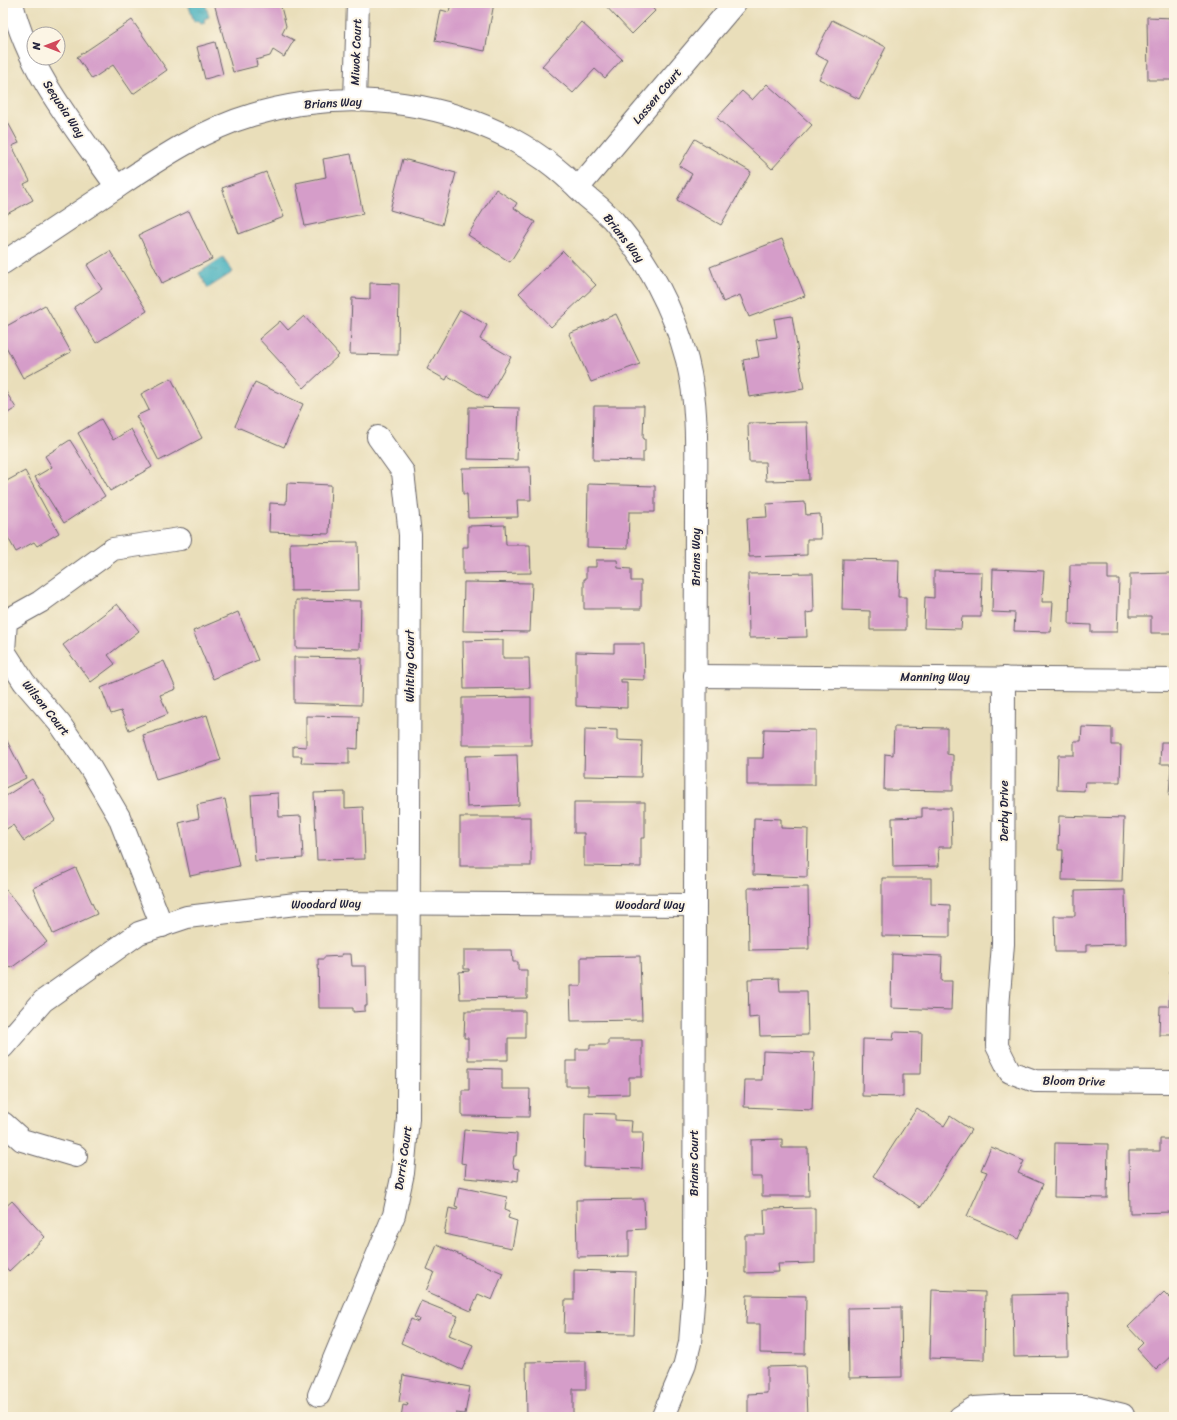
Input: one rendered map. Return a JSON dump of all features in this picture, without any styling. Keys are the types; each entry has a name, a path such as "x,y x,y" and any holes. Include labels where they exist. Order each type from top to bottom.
{"street":[{"name":"Sequoia Way","path":"12,3 17,27 50,92 117,187"},
{"name":"Miwok Court","path":"355,100 358,3"},
{"name":"Lassen Court","path":"578,188 735,3"},
{"name":"Brians Way","path":"3,263 191,140 225,124 252,115 279,108 317,102 355,100 400,104 426,108 482,126 508,138 545,160 612,219 641,256 672,316 687,361 695,410 695,905"},
{"name":"Whiting Court","path":"378,436 403,472 410,535 410,904"},
{"name":"Wilson Court","path":"162,926 119,817 91,769 60,724 24,682 4,651 6,622 40,602 114,549 180,539"},
{"name":"Manning Way","path":"695,676 1174,680"},
{"name":"Derby Drive","path":"1003,944 1004,678"},
{"name":"Woodard Way","path":"3,1047 43,1001 139,933 187,917 304,903 695,905"},
{"name":"Dorris Court","path":"319,1395 394,1215 403,1174 408,1118 410,904"},
{"name":"Brians Court","path":"663,1416 685,1361 690,1343 694,1290 695,905"},
{"name":"Bloom Drive","path":"1003,944 998,1008 997,1046 1010,1072 1035,1081 1174,1082"},
{"path":"3,1123 22,1140 76,1156"},
{"path":"960,1417 974,1408 1008,1406 1086,1406 1122,1415 1123,1417"}],"water":[{"path":"188,3 205,3 209,17 204,19 205,23 201,24 198,20 194,22"},
{"path":"223,257 233,272 208,288 199,273"}],"building":[{"path":"214,3 285,3 286,5 281,7 286,26 282,34 294,40 284,57 273,50 270,56 256,60 257,66 233,72"},
{"path":"451,3 494,3 485,51 435,41 441,10 449,12"},
{"path":"603,3 648,3 655,11 632,34"},
{"path":"1147,17 1174,18 1174,80 1148,80"},
{"path":"132,20 167,70 133,94 113,65 92,79 77,57"},
{"path":"832,20 886,47 859,99 819,79 828,61 815,54"},
{"path":"581,22 622,59 605,78 595,69 573,93 542,66"},
{"path":"215,42 223,74 205,79 197,47"},
{"path":"767,84 812,125 772,169 717,118 742,91 752,100"},
{"path":"5,117 19,143 12,146 30,181 24,184 33,200 3,216 3,118"},
{"path":"695,139 751,172 721,225 677,200 692,174 679,166"},
{"path":"351,154 363,214 305,226 296,183 326,177 323,159"},
{"path":"403,159 456,173 442,225 390,210"},
{"path":"266,172 284,217 239,234 222,188"},
{"path":"496,189 517,203 514,208 535,222 510,262 468,235"},
{"path":"189,211 212,259 162,283 139,235"},
{"path":"782,239 805,296 749,317 740,295 723,302 710,267"},
{"path":"110,251 147,311 96,343 74,307 102,289 87,265"},
{"path":"563,251 596,285 551,327 519,293"},
{"path":"370,283 399,284 398,355 350,354 352,298 370,299"},
{"path":"45,305 71,352 23,378 3,341 3,328"},
{"path":"460,310 487,325 480,339 511,357 487,399 448,376 446,380 427,369"},
{"path":"616,314 640,364 591,382 569,334"},
{"path":"304,316 339,355 304,388 259,339 280,321 288,330"},
{"path":"792,316 804,389 749,397 743,360 759,357 756,340 777,337 774,319"},
{"path":"171,378 202,438 159,461 136,416 149,410 141,394"},
{"path":"255,382 303,404 284,447 235,426"},
{"path":"3,387 16,408 3,416"},
{"path":"594,406 644,406 643,438 645,439 645,451 643,452 643,461 593,460"},
{"path":"469,407 519,408 517,460 468,459"},
{"path":"101,419 113,440 131,429 152,467 110,491 78,433"},
{"path":"807,422 809,480 766,481 765,462 749,462 748,423"},
{"path":"70,440 105,496 64,523 35,477 52,467 45,456"},
{"path":"530,467 531,500 517,500 518,517 468,518 467,494 463,494 462,468"},
{"path":"25,471 59,533 37,546 34,542 16,552 3,529 3,502 5,501 3,498 3,483"},
{"path":"287,483 331,485 329,534 269,532 270,503 286,504"},
{"path":"588,484 655,486 655,512 629,512 628,548 587,547"},
{"path":"805,502 806,515 820,514 821,539 807,539 807,555 749,557 747,518 767,517 766,504"},
{"path":"505,525 506,545 530,545 531,573 463,574 463,547 468,547 468,526"},
{"path":"358,542 359,590 291,591 290,543"},
{"path":"843,559 899,560 898,597 906,597 906,630 870,630 870,611 842,610"},
{"path":"596,560 617,560 618,568 631,569 631,581 641,581 641,609 584,609 584,579 586,579 586,567 596,567"},
{"path":"1070,565 1108,565 1108,579 1119,579 1117,632 1091,632 1091,625 1069,624"},
{"path":"993,569 1044,571 1042,602 1053,602 1051,632 1014,631 1015,613 992,612"},
{"path":"934,571 982,572 981,617 962,617 961,629 924,628 925,597 934,598"},
{"path":"813,573 814,612 806,613 807,637 749,638 748,574"},
{"path":"1172,573 1174,633 1151,633 1151,616 1130,616 1130,574"},
{"path":"464,582 532,583 530,632 463,631"},
{"path":"296,600 361,601 360,649 296,648"},
{"path":"117,604 139,631 108,655 115,664 91,682 63,645"},
{"path":"238,612 258,660 213,679 193,631"},
{"path":"503,640 503,658 529,658 530,688 464,689 463,641"},
{"path":"614,644 644,644 645,680 621,679 621,682 627,682 627,708 576,706 576,652 614,653"},
{"path":"294,657 362,658 361,705 294,703"},
{"path":"164,661 176,689 160,695 168,714 129,730 121,711 111,714 101,688"},
{"path":"531,697 531,745 462,745 462,698"},
{"path":"207,715 221,760 156,780 143,735"},
{"path":"306,716 359,717 358,749 349,748 349,764 301,763 302,756 293,756 293,746 306,747"},
{"path":"894,727 947,728 947,754 953,755 953,791 884,790 885,754 893,755"},
{"path":"1082,727 1112,728 1112,745 1121,745 1120,782 1085,782 1084,791 1057,790 1058,755 1074,755 1074,741 1081,741"},
{"path":"585,729 617,730 617,740 642,741 641,777 584,776"},
{"path":"764,729 815,730 815,785 747,785 747,758 763,758"},
{"path":"5,737 26,778 3,789 3,738"},
{"path":"1161,742 1174,742 1174,796 1169,796 1171,764 1160,764"},
{"path":"517,755 519,805 467,807 465,756"},
{"path":"32,779 46,800 45,802 55,820 24,841 13,825 3,831 3,798"},
{"path":"345,792 345,808 363,807 365,859 317,860 314,793"},
{"path":"278,793 279,817 301,816 303,858 255,861 251,795"},
{"path":"225,799 239,866 190,876 179,823 199,818 197,805"},
{"path":"574,802 645,802 645,838 641,838 641,867 584,866 584,833 574,833"},
{"path":"922,808 951,808 952,847 938,847 939,866 893,867 892,818 922,817"},
{"path":"1059,816 1124,818 1122,881 1062,880 1063,850 1058,850"},
{"path":"460,817 531,817 531,866 460,866"},
{"path":"754,818 781,819 781,828 808,829 807,877 753,875"},
{"path":"76,868 97,914 53,934 33,888"},
{"path":"882,878 931,878 931,904 950,905 950,937 882,936"},
{"path":"3,886 47,942 11,968 3,961"},
{"path":"808,887 809,949 749,950 748,888"},
{"path":"1125,890 1126,944 1086,945 1086,952 1055,952 1054,916 1075,916 1075,891"},
{"path":"464,950 512,950 513,962 518,962 518,970 527,970 527,998 460,999 459,972 469,971 469,969 464,969"},
{"path":"341,954 351,954 352,966 366,966 367,1006 365,1006 365,1011 353,1012 353,1008 319,1008 318,959 324,959 324,957 342,956"},
{"path":"892,954 942,956 941,981 952,981 951,1010 891,1008"},
{"path":"640,956 642,1020 571,1021 570,986 581,986 581,957"},
{"path":"1170,971 1174,971 1174,1035 1159,1035 1160,1006 1169,1006"},
{"path":"779,978 780,991 807,991 808,1035 760,1036 759,1017 749,1018 748,979"},
{"path":"465,1011 525,1011 525,1038 508,1038 508,1060 468,1060 468,1038 464,1038"},
{"path":"894,1032 922,1033 921,1074 903,1074 903,1097 862,1096 863,1039 893,1040"},
{"path":"608,1040 642,1040 642,1077 629,1077 629,1094 588,1095 588,1086 566,1086 566,1061 576,1061 576,1049 590,1049 590,1045 608,1045"},
{"path":"763,1051 814,1053 812,1110 744,1107 745,1080 762,1080"},
{"path":"469,1068 502,1069 502,1089 530,1089 529,1117 462,1116 462,1090 469,1090"},
{"path":"917,1108 944,1126 950,1116 971,1130 921,1207 873,1176"},
{"path":"585,1113 615,1114 615,1120 632,1121 631,1132 643,1132 642,1169 584,1167"},
{"path":"464,1130 517,1134 516,1156 514,1156 513,1163 514,1168 519,1169 518,1181 513,1180 513,1182 465,1178 466,1164 461,1163"},
{"path":"782,1139 782,1148 808,1148 809,1196 762,1196 762,1177 751,1177 751,1140"},
{"path":"1160,1139 1174,1139 1174,1212 1130,1213 1129,1151 1160,1151"},
{"path":"1055,1143 1108,1144 1107,1198 1054,1197"},
{"path":"991,1147 1024,1161 1018,1173 1043,1184 1019,1239 967,1216 987,1172 981,1170"},
{"path":"459,1187 507,1197 505,1209 510,1211 508,1218 517,1221 512,1248 444,1234 449,1208 457,1210 458,1207 455,1206"},
{"path":"644,1199 645,1229 629,1230 629,1256 577,1257 576,1200"},
{"path":"12,1201 45,1237 9,1271 3,1264 3,1209"},
{"path":"815,1208 815,1263 778,1264 779,1272 745,1273 745,1235 765,1235 764,1209"},
{"path":"437,1245 503,1273 492,1300 478,1294 471,1311 426,1291 434,1272 427,1269"},
{"path":"574,1270 636,1272 634,1334 564,1333 565,1300 574,1300"},
{"path":"932,1290 985,1292 984,1360 930,1358"},
{"path":"1164,1292 1174,1302 1174,1353 1156,1370 1137,1349 1143,1343 1128,1327"},
{"path":"1067,1294 1068,1356 1014,1357 1013,1295"},
{"path":"747,1295 806,1296 805,1354 760,1353 760,1324 746,1324"},
{"path":"421,1301 458,1316 449,1335 473,1345 462,1370 401,1343 411,1319 418,1322 419,1319 414,1317"},
{"path":"901,1307 902,1377 849,1378 848,1308"},
{"path":"586,1361 586,1389 573,1389 573,1417 527,1417 526,1362"},
{"path":"805,1366 807,1417 748,1417 748,1394 767,1393 767,1367"},
{"path":"403,1375 470,1387 465,1414 456,1413 456,1417 401,1417 403,1405 407,1406 408,1403 399,1402"}]}
